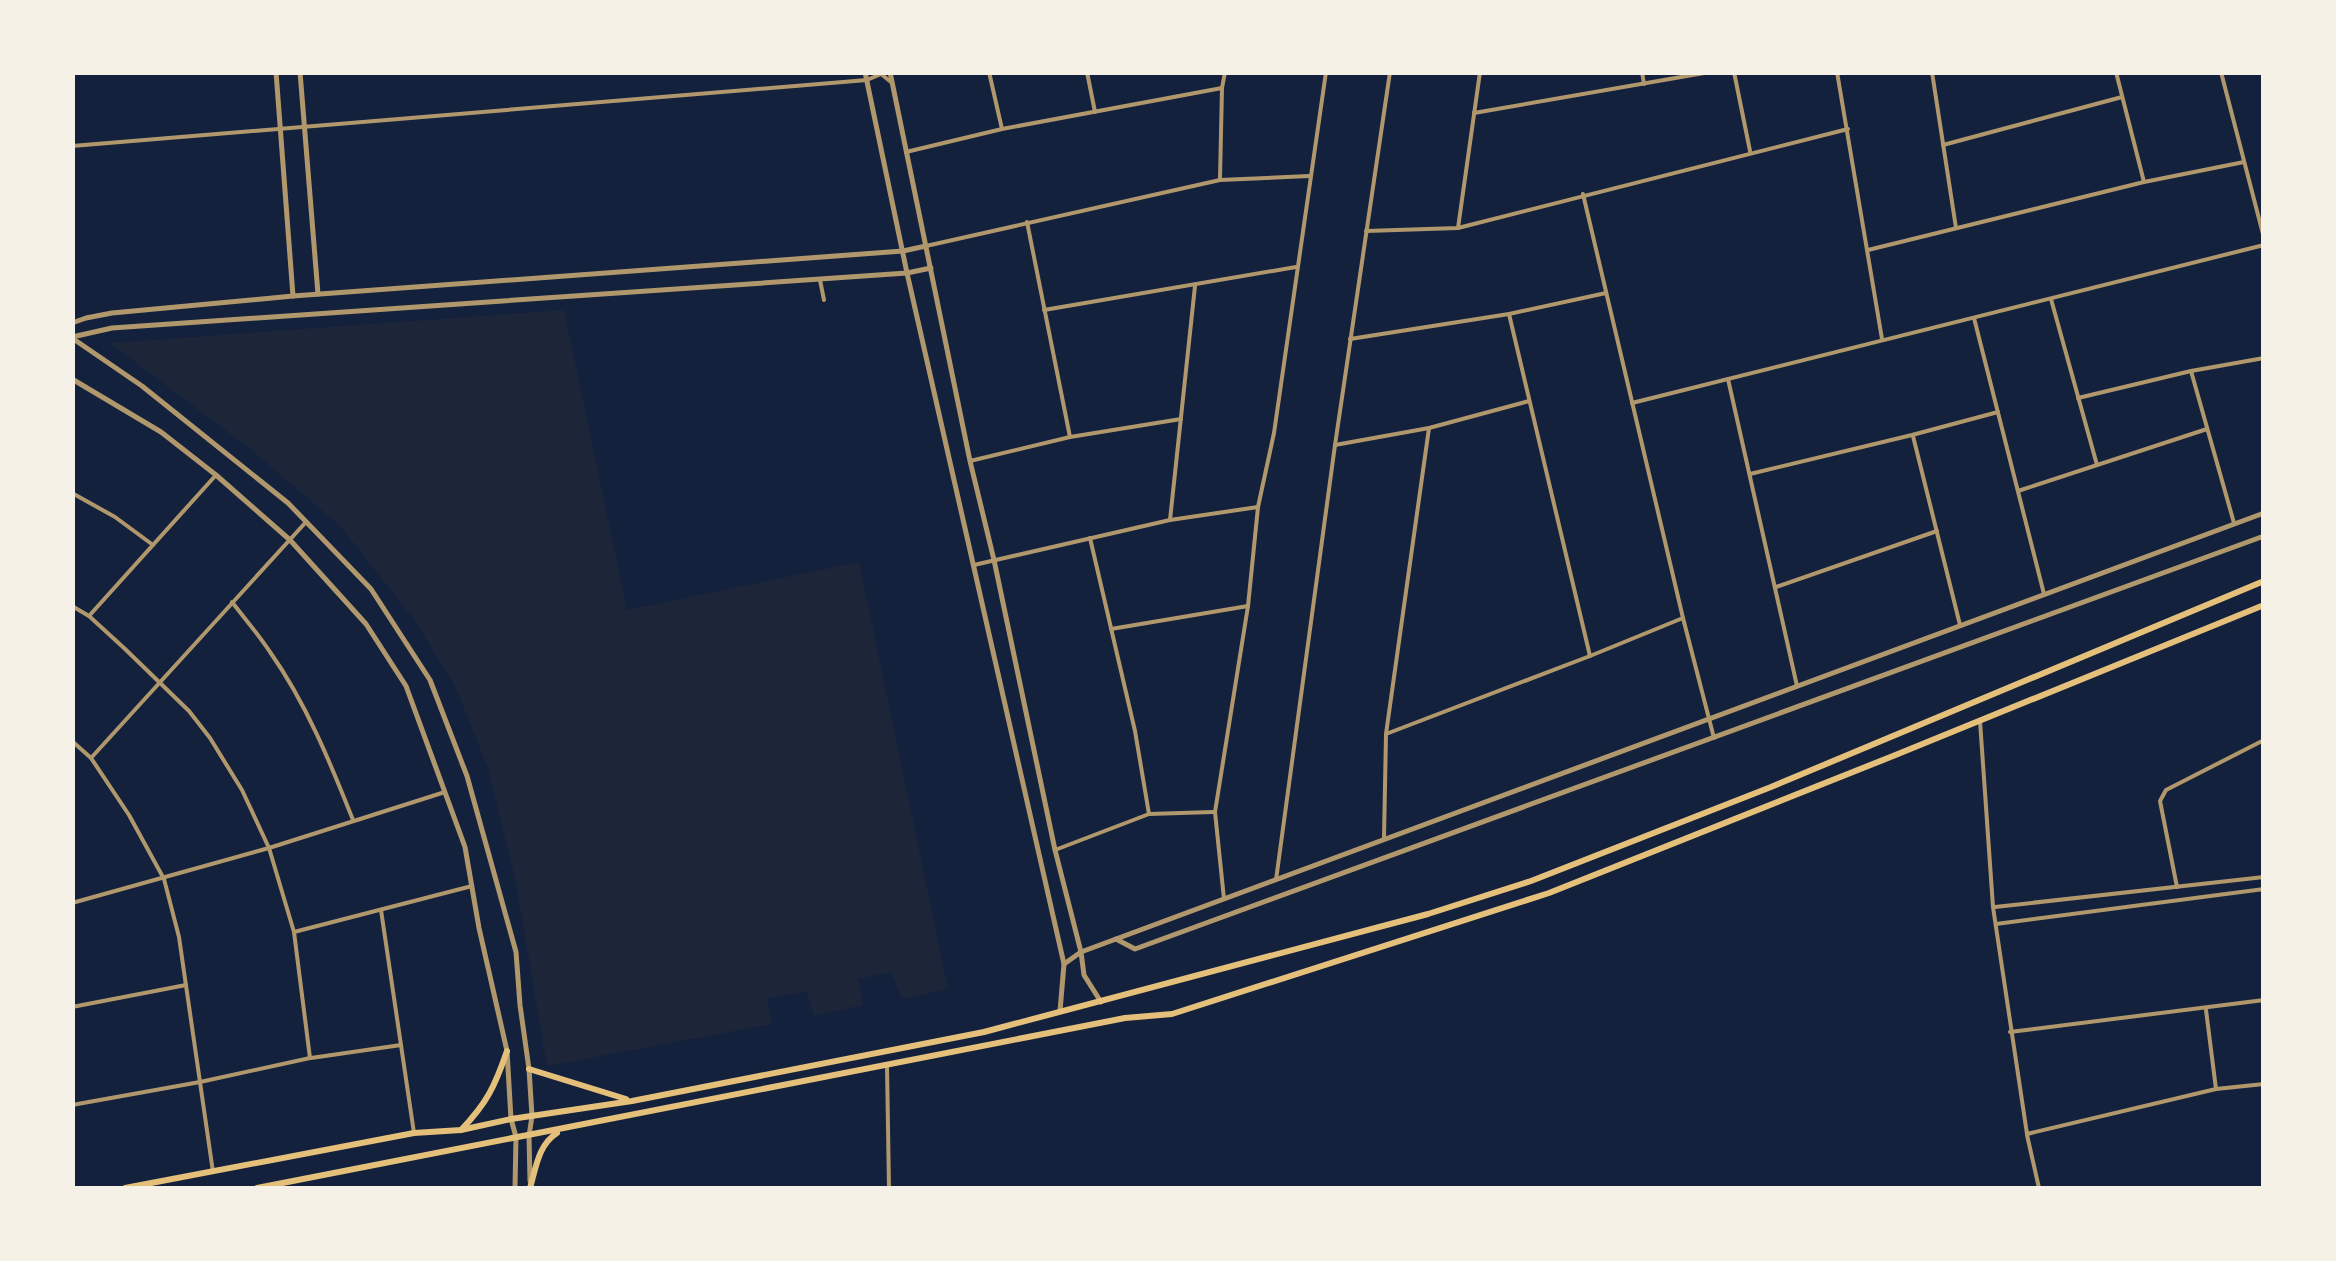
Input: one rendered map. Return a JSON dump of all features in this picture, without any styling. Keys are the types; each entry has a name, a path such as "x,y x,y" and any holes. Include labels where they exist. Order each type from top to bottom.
{"main road":[{"path":"124,1188 414,1133 461,1130 632,1101 894,1051 1101,1002 1428,914 1531,882 1806,773 2264,582"},
{"path":"256,1188 1125,1018 1172,1014 1549,894 2264,605"},
{"path":"461,1130 482,1108 507,1050"},
{"path":"529,1068 632,1101"},
{"path":"530,1188 542,1148 562,1129"}],"street":[{"path":"276,72 294,296"},
{"path":"300,72 318,294"},
{"path":"890,72 1055,850 1084,975 1101,1002"},
{"path":"990,72 1002,129"},
{"path":"1087,72 1095,112"},
{"path":"1220,180 1225,72"},
{"path":"1224,900 1215,812 1326,72"},
{"path":"1276,880 1390,72"},
{"path":"1458,228 1480,72"},
{"path":"1642,72 1644,84"},
{"path":"1474,113 1710,72"},
{"path":"1734,72 1750,153"},
{"path":"1837,72 1882,341"},
{"path":"1932,72 1956,228"},
{"path":"2116,72 2144,182"},
{"path":"1632,402 1974,318 2264,241 2222,72"},
{"path":"72,146 881,74 892,82"},
{"path":"866,76 1064,964 1060,1011"},
{"path":"906,152 1002,129 1222,88"},
{"path":"1943,145 2122,97"},
{"path":"1366,232 1458,228 1848,129"},
{"path":"1868,250 2144,182 2244,162"},
{"path":"72,324 112,313 294,296 902,251 1220,180 1311,176"},
{"path":"1584,194 1714,738"},
{"path":"1026,222 1070,437"},
{"path":"1044,310 1298,266"},
{"path":"72,338 112,328 907,273 930,268"},
{"path":"820,279 824,300"},
{"path":"1170,520 1195,284"},
{"path":"1350,339 1509,314 1606,293"},
{"path":"2051,298 2098,465"},
{"path":"1509,314 1590,656"},
{"path":"1974,318 2044,594"},
{"path":"72,338 72,352"},
{"path":"72,338 142,386 288,503 371,588 430,680 467,776 516,952 532,1116 530,1188"},
{"path":"2078,398 2264,358"},
{"path":"2191,371 2234,523"},
{"path":"72,379 161,432 216,474 290,540 366,624 406,686 465,847 507,1050 516,1137 515,1188"},
{"path":"1728,379 1797,686"},
{"path":"1335,445 1430,428 1529,400"},
{"path":"1750,474 1998,412"},
{"path":"970,461 1070,437 1181,419"},
{"path":"1384,838 1386,734 1430,428"},
{"path":"2018,491 2207,428"},
{"path":"1912,435 1960,625"},
{"path":"89,616 216,474"},
{"path":"72,492 153,544"},
{"path":"974,565 1170,520 1258,507"},
{"path":"1064,964 1081,952 1384,838 2264,513"},
{"path":"91,758 306,522"},
{"path":"1775,587 1937,531"},
{"path":"1116,939 1135,949 2264,536"},
{"path":"1090,538 1149,814"},
{"path":"232,602 290,684 330,762 352,820"},
{"path":"72,606 89,616 189,711 242,790 269,848 294,932 310,1058"},
{"path":"1111,629 1248,606"},
{"path":"1386,734 1683,618"},
{"path":"1980,721 1992,907 2039,1188"},
{"path":"2177,886 2160,801 2166,790 2264,740"},
{"path":"72,741 91,758 129,815 164,879 179,937 214,1172"},
{"path":"72,903 269,848 445,792"},
{"path":"1055,850 1149,814 1215,812"},
{"path":"1992,907 2264,877"},
{"path":"294,932 472,886"},
{"path":"1996,924 2264,889"},
{"path":"380,910 414,1133"},
{"path":"72,1006 186,985"},
{"path":"2010,1032 2264,1000"},
{"path":"2206,1008 2216,1089"},
{"path":"72,1104 310,1058 401,1045"},
{"path":"887,1066 890,1188"},
{"path":"2027,1134 2216,1089 2264,1084"}],"shaded area":[{"path":"564,310 627,610 859,562 948,989 902,999 891,972 858,979 863,1005 814,1016 806,991 767,999 772,1024 547,1066 516,882 488,769 457,690 415,621 341,527 249,448 110,343"}]}
